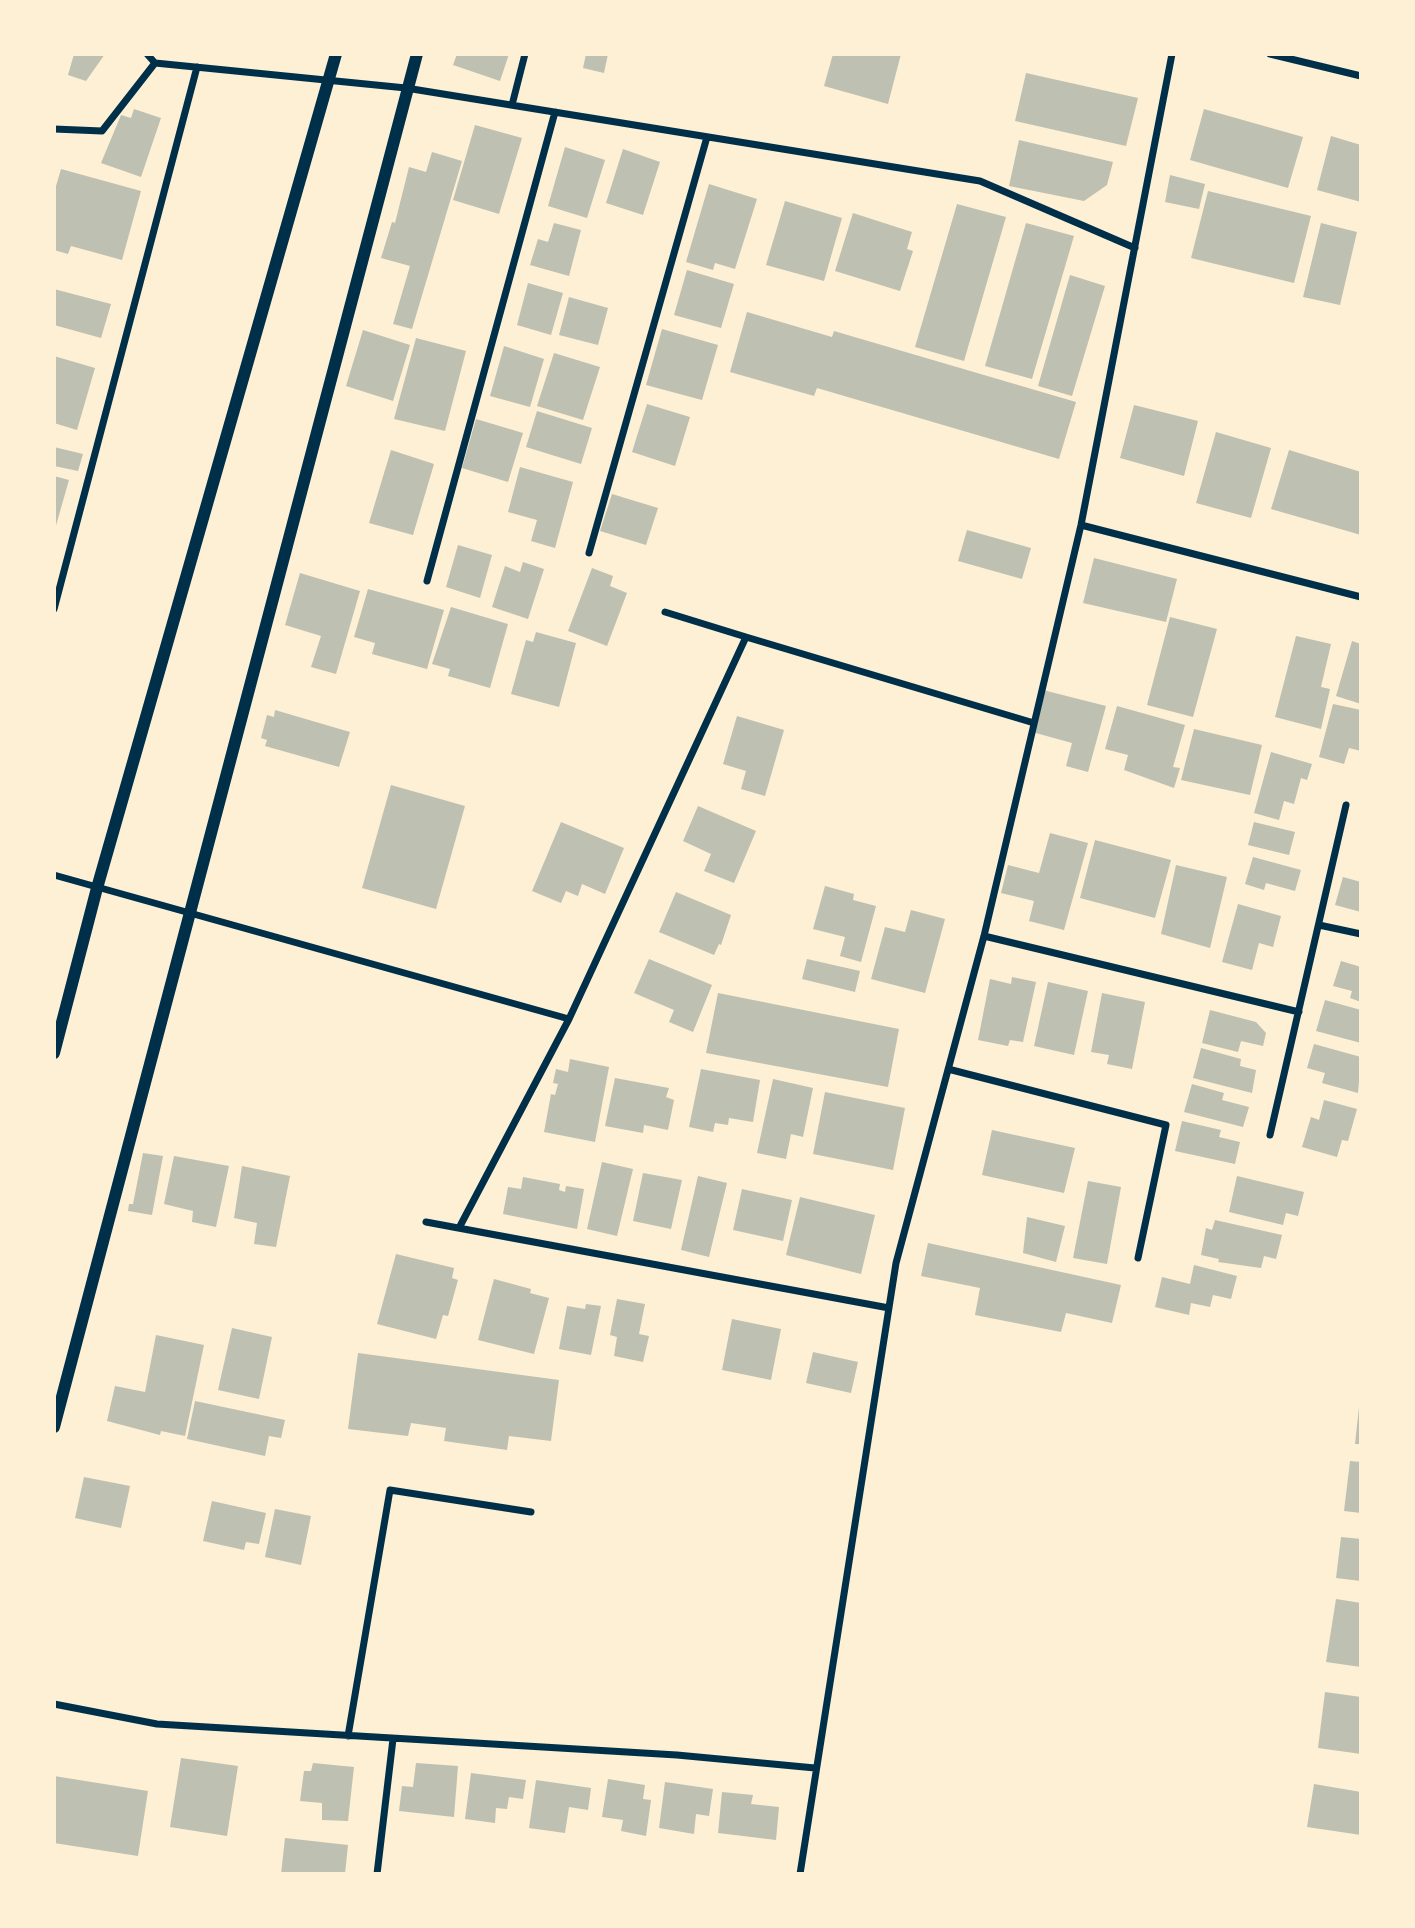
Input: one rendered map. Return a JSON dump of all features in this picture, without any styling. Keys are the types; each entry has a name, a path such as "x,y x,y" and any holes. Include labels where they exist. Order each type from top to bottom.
{"street":[{"path":"147,54 155,63 406,88 979,181 1135,248"},
{"path":"54,1053 97,888 337,54"},
{"path":"54,1427 417,54"},
{"path":"512,105 525,54"},
{"path":"800,1874 896,1263 984,936 1081,525 1172,54"},
{"path":"1270,54 1361,76"},
{"path":"54,129 102,131 155,63"},
{"path":"54,609 197,67"},
{"path":"427,580 555,112"},
{"path":"589,553 707,137"},
{"path":"1081,525 1361,597"},
{"path":"665,612 1034,723"},
{"path":"459,1228 569,1019 746,637"},
{"path":"1270,1135 1346,805"},
{"path":"54,875 569,1019"},
{"path":"1319,925 1361,934"},
{"path":"984,936 1299,1012"},
{"path":"948,1069 1166,1125 1138,1258"},
{"path":"426,1222 889,1308"},
{"path":"348,1737 390,1490 531,1512"},
{"path":"54,1704 158,1724 677,1755 815,1768"},
{"path":"377,1874 393,1739"}],"building":[{"path":"74,54 105,54 86,81 68,75"},
{"path":"457,54 509,54 500,81 453,65"},
{"path":"586,54 608,54 604,73 583,68"},
{"path":"833,54 901,54 888,104 824,86"},
{"path":"1026,73 1138,98 1126,146 1015,121"},
{"path":"134,109 161,118 141,177 101,163 121,115 131,118"},
{"path":"1204,109 1303,137 1288,188 1190,160"},
{"path":"475,125 522,138 499,214 453,200"},
{"path":"1331,136 1361,145 1361,202 1317,190"},
{"path":"1019,140 1113,162 1107,185 1084,201 1009,186"},
{"path":"565,147 605,160 587,218 548,206"},
{"path":"623,149 660,162 643,215 606,203"},
{"path":"432,152 462,161 412,329 393,324 410,266 381,258 392,222 395,223 409,167 426,172"},
{"path":"61,169 141,191 122,260 71,246 68,254 54,250 54,193"},
{"path":"1170,175 1205,184 1199,209 1165,202"},
{"path":"709,184 757,199 735,269 715,263 713,270 686,262"},
{"path":"1208,191 1311,216 1294,283 1191,258"},
{"path":"785,201 842,218 824,281 766,265"},
{"path":"957,204 1006,217 964,361 915,347"},
{"path":"853,213 912,232 907,249 913,251 900,291 835,271"},
{"path":"554,223 581,230 569,276 530,265 538,239 548,242"},
{"path":"1026,223 1074,236 1032,379 985,366"},
{"path":"1321,223 1357,232 1340,305 1303,297"},
{"path":"687,270 734,284 721,328 674,315"},
{"path":"1070,275 1105,286 1072,396 1038,386"},
{"path":"528,283 563,293 551,335 517,325"},
{"path":"54,289 111,304 101,338 54,325"},
{"path":"569,297 608,308 598,345 559,335"},
{"path":"747,312 832,337 834,331 1076,402 1059,459 817,388 814,396 730,372"},
{"path":"662,329 718,345 702,400 646,385"},
{"path":"363,330 410,345 393,401 346,386"},
{"path":"416,338 466,351 445,431 394,419"},
{"path":"504,346 544,359 530,407 490,396"},
{"path":"554,353 600,367 583,420 537,406"},
{"path":"54,356 95,368 77,430 54,423"},
{"path":"647,404 690,417 675,466 632,452"},
{"path":"1134,405 1198,421 1184,476 1120,458"},
{"path":"537,411 592,428 581,464 526,447"},
{"path":"476,419 523,433 508,482 462,468"},
{"path":"1216,432 1271,448 1251,518 1196,503"},
{"path":"54,447 83,454 78,471 54,466"},
{"path":"391,450 434,464 413,535 369,523"},
{"path":"1289,450 1361,472 1361,535 1271,509"},
{"path":"520,467 573,482 555,548 531,541 537,520 508,512"},
{"path":"54,476 69,480 55,529 54,529"},
{"path":"612,494 658,508 646,545 600,531"},
{"path":"967,530 1031,548 1022,579 958,561"},
{"path":"458,545 492,555 480,598 446,587"},
{"path":"1094,558 1177,579 1166,622 1083,603"},
{"path":"523,562 544,569 528,619 492,607 505,566 520,572"},
{"path":"592,568 613,576 610,586 627,593 607,646 568,631"},
{"path":"300,573 360,591 336,674 311,667 321,636 285,625"},
{"path":"368,589 444,610 427,669 372,654 375,643 354,637"},
{"path":"451,607 508,624 490,688 448,676 450,669 432,664"},
{"path":"1170,617 1217,629 1193,717 1147,705"},
{"path":"536,632 576,643 559,707 511,694 526,640 533,642"},
{"path":"1296,636 1331,644 1321,687 1330,689 1321,729 1275,717"},
{"path":"1352,641 1361,644 1361,704 1336,696"},
{"path":"1043,690 1106,706 1088,772 1066,766 1072,743 1032,732"},
{"path":"1333,704 1361,710 1361,751 1349,748 1344,764 1319,757"},
{"path":"1117,706 1185,725 1173,767 1180,768 1174,788 1124,770 1128,755 1105,749"},
{"path":"275,710 350,732 339,767 265,746 267,740 261,738 267,715 274,717"},
{"path":"737,716 784,730 765,796 741,789 746,771 723,764"},
{"path":"1194,729 1262,745 1250,795 1181,780"},
{"path":"1271,752 1312,764 1307,780 1301,778 1294,804 1284,801 1279,820 1254,813"},
{"path":"391,785 465,806 436,909 362,888"},
{"path":"698,806 756,831 734,883 704,871 711,854 683,841"},
{"path":"561,822 624,848 605,894 582,884 578,896 566,891 561,903 532,891"},
{"path":"1254,822 1295,832 1289,855 1248,845"},
{"path":"1050,833 1088,843 1064,930 1029,921 1034,901 1001,893 1008,865 1039,873"},
{"path":"1095,840 1171,860 1155,918 1080,898"},
{"path":"1253,857 1301,870 1295,891 1266,883 1264,890 1245,884"},
{"path":"1176,865 1227,877 1210,948 1161,934"},
{"path":"1343,877 1361,882 1361,912 1335,905"},
{"path":"825,886 854,894 853,900 876,906 861,962 840,956 845,937 813,929"},
{"path":"676,892 731,915 721,945 719,944 714,955 659,932"},
{"path":"1238,904 1281,916 1273,947 1259,943 1252,970 1222,962"},
{"path":"911,910 945,919 925,993 871,979 885,927 905,932"},
{"path":"649,959 712,985 693,1032 669,1022 674,1010 634,993"},
{"path":"807,959 860,971 855,992 802,979"},
{"path":"1341,961 1361,967 1361,1002 1350,998 1352,991 1333,986"},
{"path":"1012,977 1036,982 1023,1042 1010,1040 1008,1046 978,1040 990,979 1011,984"},
{"path":"1048,982 1088,991 1074,1055 1034,1046"},
{"path":"718,993 899,1029 888,1087 706,1053"},
{"path":"1102,993 1145,1002 1132,1069 1107,1064 1109,1055 1091,1052"},
{"path":"1325,1000 1361,1010 1361,1043 1316,1031"},
{"path":"1210,1010 1256,1022 1266,1033 1263,1046 1241,1041 1238,1052 1202,1043"},
{"path":"1314,1044 1361,1057 1358,1093 1322,1083 1325,1073 1307,1068"},
{"path":"1201,1048 1241,1059 1240,1066 1256,1070 1252,1093 1193,1078"},
{"path":"570,1059 609,1067 595,1142 544,1132 551,1094 555,1095 558,1084 553,1083 556,1069 568,1072"},
{"path":"701,1069 760,1080 753,1122 729,1118 728,1125 715,1123 713,1132 689,1127"},
{"path":"615,1078 669,1088 666,1097 674,1100 668,1130 644,1125 643,1133 605,1126"},
{"path":"773,1079 813,1088 803,1137 791,1134 786,1159 757,1153"},
{"path":"1192,1084 1224,1093 1222,1100 1249,1107 1243,1127 1184,1112"},
{"path":"825,1092 905,1108 893,1170 813,1154"},
{"path":"1324,1100 1357,1109 1348,1141 1342,1140 1337,1157 1302,1147 1311,1117 1319,1120"},
{"path":"1182,1121 1221,1130 1219,1137 1240,1142 1235,1164 1175,1151"},
{"path":"992,1130 1075,1148 1064,1193 982,1175"},
{"path":"143,1153 163,1156 152,1215 128,1211 129,1204 133,1204"},
{"path":"174,1156 229,1166 216,1227 192,1222 193,1211 164,1204"},
{"path":"602,1162 633,1169 617,1236 587,1229"},
{"path":"242,1166 290,1176 276,1247 254,1244 257,1223 234,1218"},
{"path":"643,1173 682,1180 671,1229 633,1221"},
{"path":"698,1176 727,1183 709,1257 681,1250"},
{"path":"1237,1176 1304,1192 1298,1216 1286,1213 1283,1225 1229,1212"},
{"path":"523,1177 560,1184 559,1190 565,1192 566,1186 584,1189 577,1229 503,1214 508,1187 521,1189"},
{"path":"1088,1181 1121,1187 1107,1264 1073,1258"},
{"path":"742,1189 792,1200 783,1241 733,1230"},
{"path":"800,1197 875,1215 861,1274 786,1255"},
{"path":"1027,1217 1065,1226 1056,1262 1023,1253"},
{"path":"1215,1220 1282,1235 1276,1259 1264,1256 1261,1268 1218,1262 1219,1259 1201,1255 1206,1228 1212,1230"},
{"path":"928,1243 1121,1285 1112,1323 1066,1313 1061,1332 975,1315 980,1288 921,1276"},
{"path":"396,1254 454,1268 452,1278 458,1280 448,1316 443,1315 436,1339 377,1324"},
{"path":"1194,1265 1237,1276 1231,1299 1213,1295 1210,1307 1191,1303 1189,1315 1155,1307 1162,1277 1190,1284"},
{"path":"494,1279 531,1289 530,1293 549,1298 534,1354 478,1340"},
{"path":"617,1299 645,1304 639,1334 649,1336 643,1362 614,1356 617,1337 610,1335"},
{"path":"586,1304 601,1306 591,1355 559,1349 567,1306 585,1309"},
{"path":"732,1319 781,1329 771,1380 722,1370"},
{"path":"232,1328 272,1337 259,1399 218,1390"},
{"path":"156,1335 204,1345 185,1436 161,1431 160,1435 107,1421 115,1386 145,1392"},
{"path":"813,1352 858,1362 851,1393 806,1383"},
{"path":"358,1353 559,1380 551,1441 509,1436 507,1450 444,1441 446,1428 411,1423 408,1436 348,1429"},
{"path":"195,1401 285,1420 281,1438 269,1436 265,1456 187,1439"},
{"path":"1359,1407 1361,1444 1355,1444"},
{"path":"1350,1461 1361,1462 1361,1513 1344,1511"},
{"path":"84,1477 130,1486 121,1528 75,1518"},
{"path":"212,1501 266,1513 259,1544 246,1542 244,1550 203,1541"},
{"path":"275,1509 311,1516 301,1565 265,1557"},
{"path":"1341,1537 1361,1539 1361,1581 1336,1578"},
{"path":"1336,1599 1361,1603 1361,1667 1326,1662"},
{"path":"1325,1692 1361,1697 1361,1754 1318,1748"},
{"path":"181,1758 238,1766 227,1836 170,1827"},
{"path":"313,1763 354,1767 348,1821 322,1820 322,1803 300,1801 304,1771 311,1771"},
{"path":"416,1763 458,1766 454,1817 399,1811 402,1786 413,1787"},
{"path":"471,1773 526,1780 523,1799 509,1797 507,1809 496,1808 495,1823 465,1819"},
{"path":"54,1776 148,1791 138,1856 54,1843"},
{"path":"608,1779 645,1785 643,1799 651,1800 646,1836 621,1831 623,1820 602,1817"},
{"path":"536,1780 591,1788 588,1810 569,1807 565,1833 529,1828"},
{"path":"665,1782 713,1789 709,1816 696,1814 694,1834 659,1828"},
{"path":"1314,1784 1361,1792 1361,1835 1307,1827"},
{"path":"722,1792 753,1795 751,1804 779,1807 776,1840 718,1833"},
{"path":"285,1838 348,1845 345,1874 281,1874"}]}
